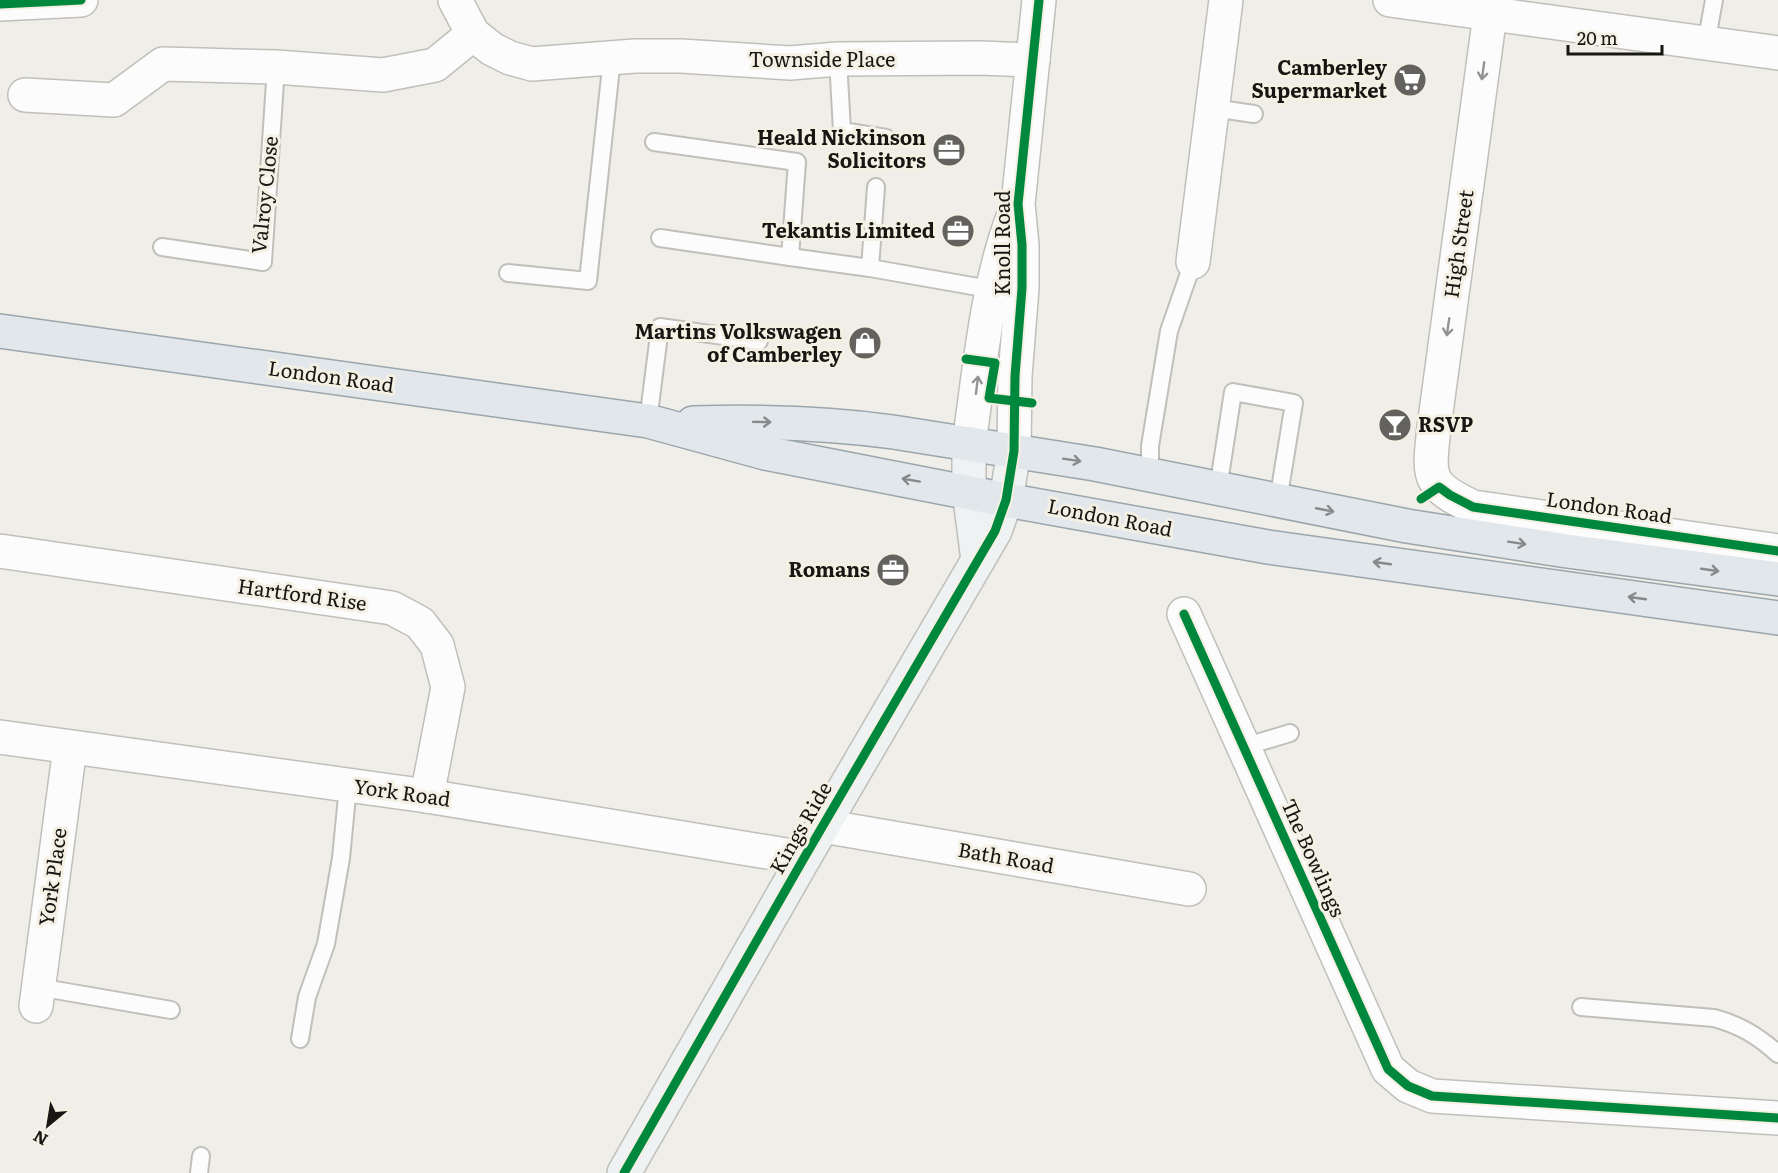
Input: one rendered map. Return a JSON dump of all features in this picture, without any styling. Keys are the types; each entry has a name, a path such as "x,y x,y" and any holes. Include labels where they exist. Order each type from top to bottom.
{"main road":[{"name":"London Road","path":"0,331 655,422 765,453 1006,500 1268,547 1778,618"},
{"name":"London Road","path":"655,422 765,421 863,428 969,443 1150,474 1407,526 1567,551 1778,579"}],"street":[{"path":"0,4 81,0"},
{"name":"Townside Place","path":"455,0 473,34 492,49 510,58 531,63 681,56 790,63 980,58 1033,60"},
{"name":"Knoll Road","path":"969,443 980,360 1022,245 1018,204 1039,0"},
{"path":"1193,262 1226,0"},
{"path":"1390,0 1491,7 1706,44 1778,53"},
{"name":"High Street","path":"1439,487 1430,468 1434,428 1491,7"},
{"path":"25,95 114,100 163,64 276,67 383,75 435,65 473,34"},
{"name":"Knoll Road","path":"1008,288 1016,376 1014,451"},
{"path":"969,443 969,491 978,560"},
{"name":"Kings Ride","path":"624,1173 804,858 996,531 1006,500 1014,451"},
{"name":"London Road","path":"1439,487 1473,507 1778,551"},
{"name":"Hartford Rise","path":"0,551 392,608 420,623 437,645 448,687 427,796"},
{"name":"The Bowlings","path":"1184,614 1388,1070 1408,1086 1432,1095 1778,1118"},
{"name":"York Road","path":"0,738 427,796 804,858"},
{"name":"York Place","path":"37,997 70,747"},
{"name":"Bath Road","path":"823,826 1189,890"}],"lane":[{"path":"1706,44 1714,0"},
{"path":"508,273 588,281 612,58"},
{"path":"838,60 842,131 886,138"},
{"name":"Valroy Close","path":"162,247 263,262 276,67"},
{"path":"1213,108 1254,114"},
{"path":"654,142 797,162 790,257"},
{"path":"870,268 876,187"},
{"path":"660,238 1008,288"},
{"path":"1150,474 1150,446 1169,331 1193,262"},
{"path":"655,422 660,327 759,341"},
{"path":"1218,489 1233,392 1294,403 1278,501"},
{"path":"1244,747 1290,733"},
{"path":"300,1039 307,997 326,944 341,858 348,786"},
{"path":"37,997 171,1010"},
{"path":"1581,1007 1714,1018 1751,1032 1778,1054"}],"cycle path":[{"path":"0,4 81,0"},
{"path":"624,1173 995,531 1006,500 1014,451 1015,376 1022,288 1022,245 1018,204 1039,0"},
{"path":"966,359 995,363 989,398 1032,403"},
{"path":"1421,499 1439,487 1473,507 1778,551"},
{"path":"1184,614 1388,1069 1408,1086 1432,1096 1778,1118"}],"place":[{"name":"Camberley Supermarket","path":"1410,80"},
{"name":"Heald Nickinson Solicitors","path":"949,150"},
{"name":"Tekantis Limited","path":"958,231"},
{"name":"Martins Volkswagen of Camberley","path":"865,343"},
{"name":"RSVP","path":"1395,425"},
{"name":"Romans","path":"893,570"}]}
